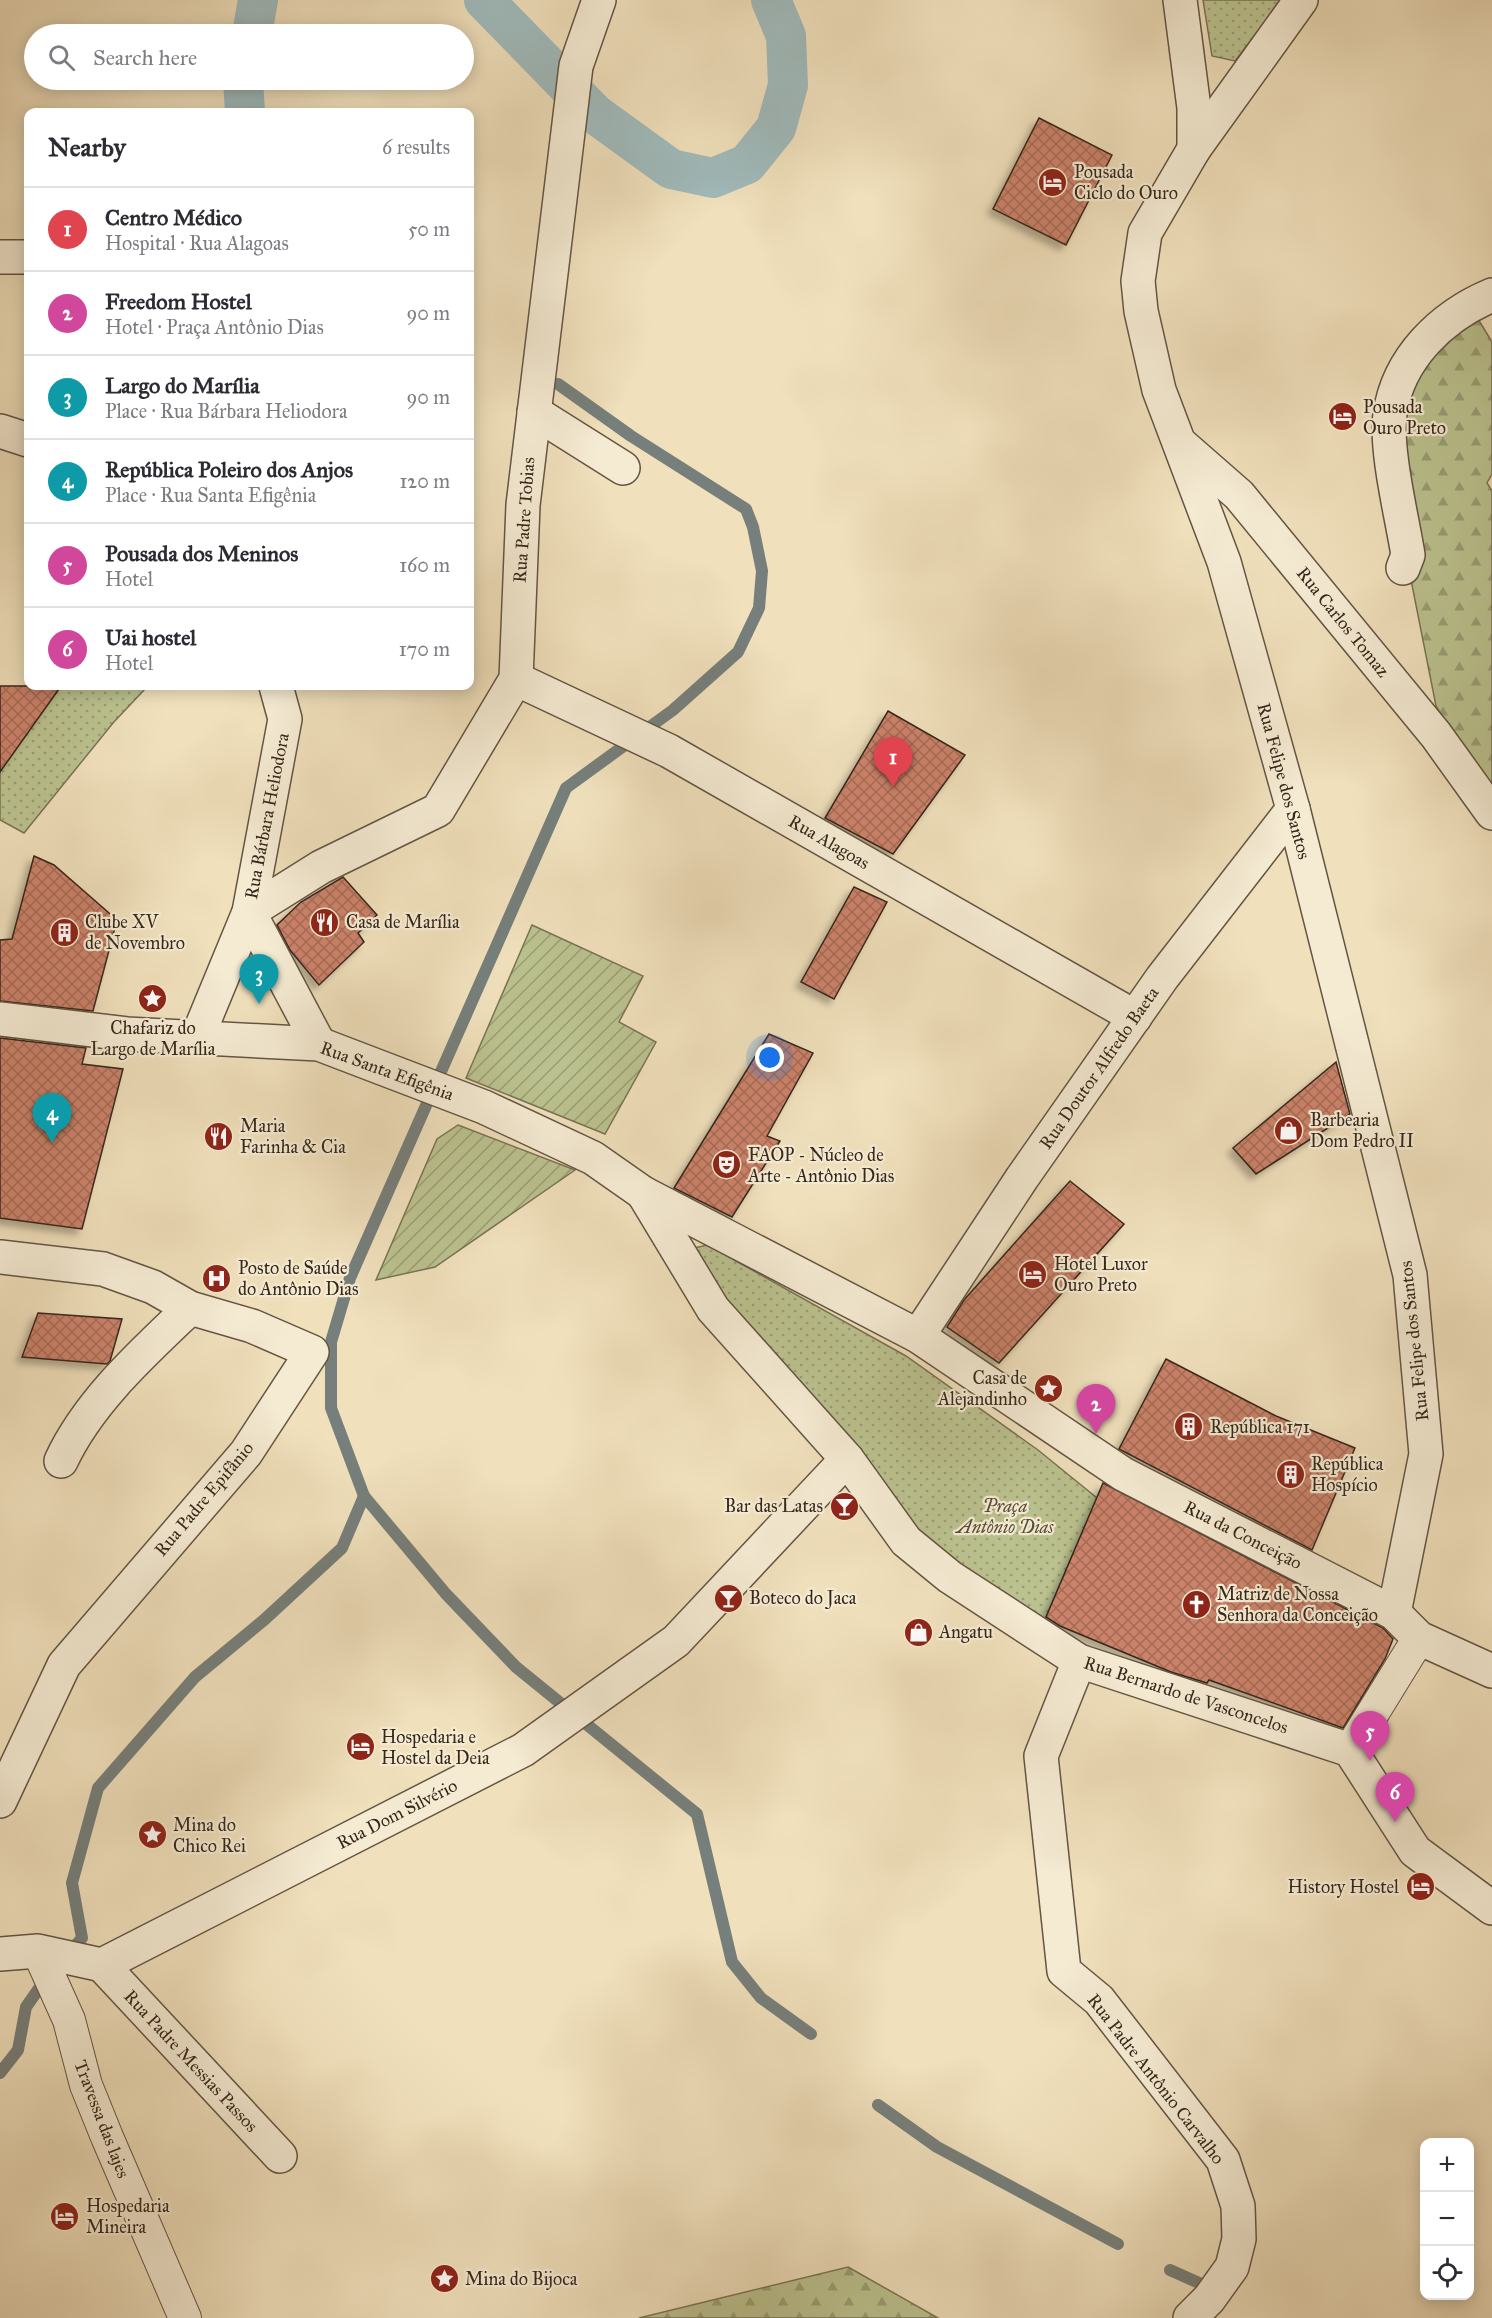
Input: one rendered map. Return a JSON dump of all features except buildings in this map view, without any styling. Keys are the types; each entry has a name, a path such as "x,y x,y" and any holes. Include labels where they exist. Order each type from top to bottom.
{"street":[{"name":"Rua Padre Tobias","path":"249,912 321,867 438,810 516,680 523,505 576,66 599,0"},
{"path":"1180,0 1194,108 1194,149"},
{"name":"Rua Felipe dos Santos","path":"1302,0 1194,149 1145,233 1138,281 1141,311 1160,390 1224,562 1293,809 1410,1275 1426,1454 1394,1613"},
{"path":"0,257 24,257"},
{"path":"1403,568 1408,555 1390,440 1390,416 1396,390 1407,366 1442,322 1465,306 1492,295"},
{"path":"534,412 623,468"},
{"path":"0,431 24,439"},
{"name":"Rua Carlos Tomaz","path":"1180,444 1239,495 1436,735 1492,813"},
{"name":"Rua Alagoas","path":"516,680 618,725 669,751 1135,1017"},
{"name":"Rua Bárbara Heliodora","path":"197,1038 249,912 285,719 277,690"},
{"name":"Rua Doutor Alfredo Baeta","path":"918,1336 1022,1178 1135,1017 1293,809"},
{"name":"Rua Bárbara Heliodora","path":"249,912 319,1044"},
{"name":"Rua Santa Efigênia","path":"0,1019 127,1034 319,1044 484,1107 593,1158 643,1193"},
{"path":"643,1193 918,1336"},
{"path":"643,1193 713,1309 847,1459"},
{"name":"Rua Padre Epifânio","path":"0,1257 103,1269 153,1287 190,1308 252,1326 312,1352 246,1454 64,1665 0,1801"},
{"path":"61,1461 70,1441 105,1395 190,1308"},
{"name":"Rua da Conceição","path":"918,1336 1123,1474 1394,1613 1419,1638"},
{"name":"Rua Dom Silvério","path":"102,1965 523,1750 676,1641 847,1459"},
{"name":"Rua Bernardo de Vasconcelos","path":"847,1459 906,1541 950,1577 1079,1661 1350,1749"},
{"path":"1492,1671 1419,1638 1350,1749 1415,1851 1492,1908"},
{"name":"Rua Padre Antônio Carvalho","path":"1079,1661 1041,1756 1064,1971 1099,2000 1223,2160 1238,2206 1239,2240 1232,2267 1209,2299 1191,2318"},
{"path":"0,1954 38,1951 102,1965"},
{"name":"Travessa das lajes","path":"38,1951 69,2020 86,2085 185,2318"},
{"name":"Rua Padre Messias Passos","path":"102,1965 280,2156"}],"green space":[{"path":"1203,0 1282,0 1235,61 1212,56"},
{"path":"1478,319 1492,342 1492,474 1487,483 1492,491 1492,793 1472,766 1436,706 1410,575 1401,426 1417,380 1437,348"},
{"path":"58,690 144,690 113,723 24,833 0,820 0,769"},
{"path":"532,925 643,976 619,1022 656,1042 605,1134 466,1078"},
{"path":"458,1125 575,1170 435,1267 376,1280 437,1139"},
{"name":"Praça Antônio Dias","path":"712,1244 736,1261 906,1356 1038,1450 1097,1498 1045,1620 967,1581 859,1472 738,1340 694,1248"},
{"path":"848,2267 938,2318 639,2318"}],"waterway":[{"path":"254,24 258,0"},
{"path":"484,0 595,114 671,169 713,178 747,164 776,128 788,85 786,36 771,0"},
{"path":"244,90 245,108"},
{"path":"558,384 631,436 746,509 753,527 762,571 759,608 738,652 673,710 566,788 350,1278 331,1342 331,1408 364,1496 446,1594 516,1667 697,1814 732,1962 761,1998 811,2034"},
{"path":"67,1955 82,1938 72,1883 98,1788 195,1677 264,1620 342,1548 364,1496"},
{"path":"0,2073 18,2050 26,2007 47,1977"},
{"path":"878,2105 937,2147 1118,2244"},
{"path":"1170,2270 1199,2283"}],"place":[{"name":"Pousada Ciclo do Ouro","path":"1053,182"},
{"name":"Pousada Ouro Preto","path":"1342,417"},
{"name":"Centro Médico","path":"893,787"},
{"name":"Casa de Marília","path":"325,922"},
{"name":"Clube XV de Novembro","path":"64,932"},
{"name":"Chafariz do Largo de Marília","path":"153,999"},
{"name":"Largo do Marília","path":"259,1004"},
{"name":"Barbearia Dom Pedro II","path":"1289,1130"},
{"name":"Maria Farinha & Cia","path":"219,1136"},
{"name":"República Poleiro dos Anjos","path":"52,1143"},
{"name":"FAOP - Núcleo de Arte - Antônio Dias","path":"727,1165"},
{"name":"Hotel Luxor Ouro Preto","path":"1033,1274"},
{"name":"Posto de Saúde do Antônio Dias","path":"217,1278"},
{"name":"Casa de Alejandinho","path":"1048,1388"},
{"name":"República 171","path":"1189,1427"},
{"name":"Freedom Hostel","path":"1096,1434"},
{"name":"República Hospício","path":"1290,1474"},
{"name":"Bar das Latas","path":"844,1506"},
{"name":"Boteco do Jaca","path":"728,1598"},
{"name":"Matriz de Nossa Senhora da Conceição","path":"1196,1604"},
{"name":"Angatu","path":"918,1632"},
{"name":"Hospedaria e Hostel da Deia","path":"360,1747"},
{"name":"Pousada dos Meninos","path":"1370,1761"},
{"name":"Uai hostel","path":"1395,1822"},
{"name":"Mina do Chico Rei","path":"152,1835"},
{"name":"History Hostel","path":"1420,1887"},
{"name":"Hospedaria Mineira","path":"65,2216"},
{"name":"Mina do Bijoca","path":"444,2279"}]}
